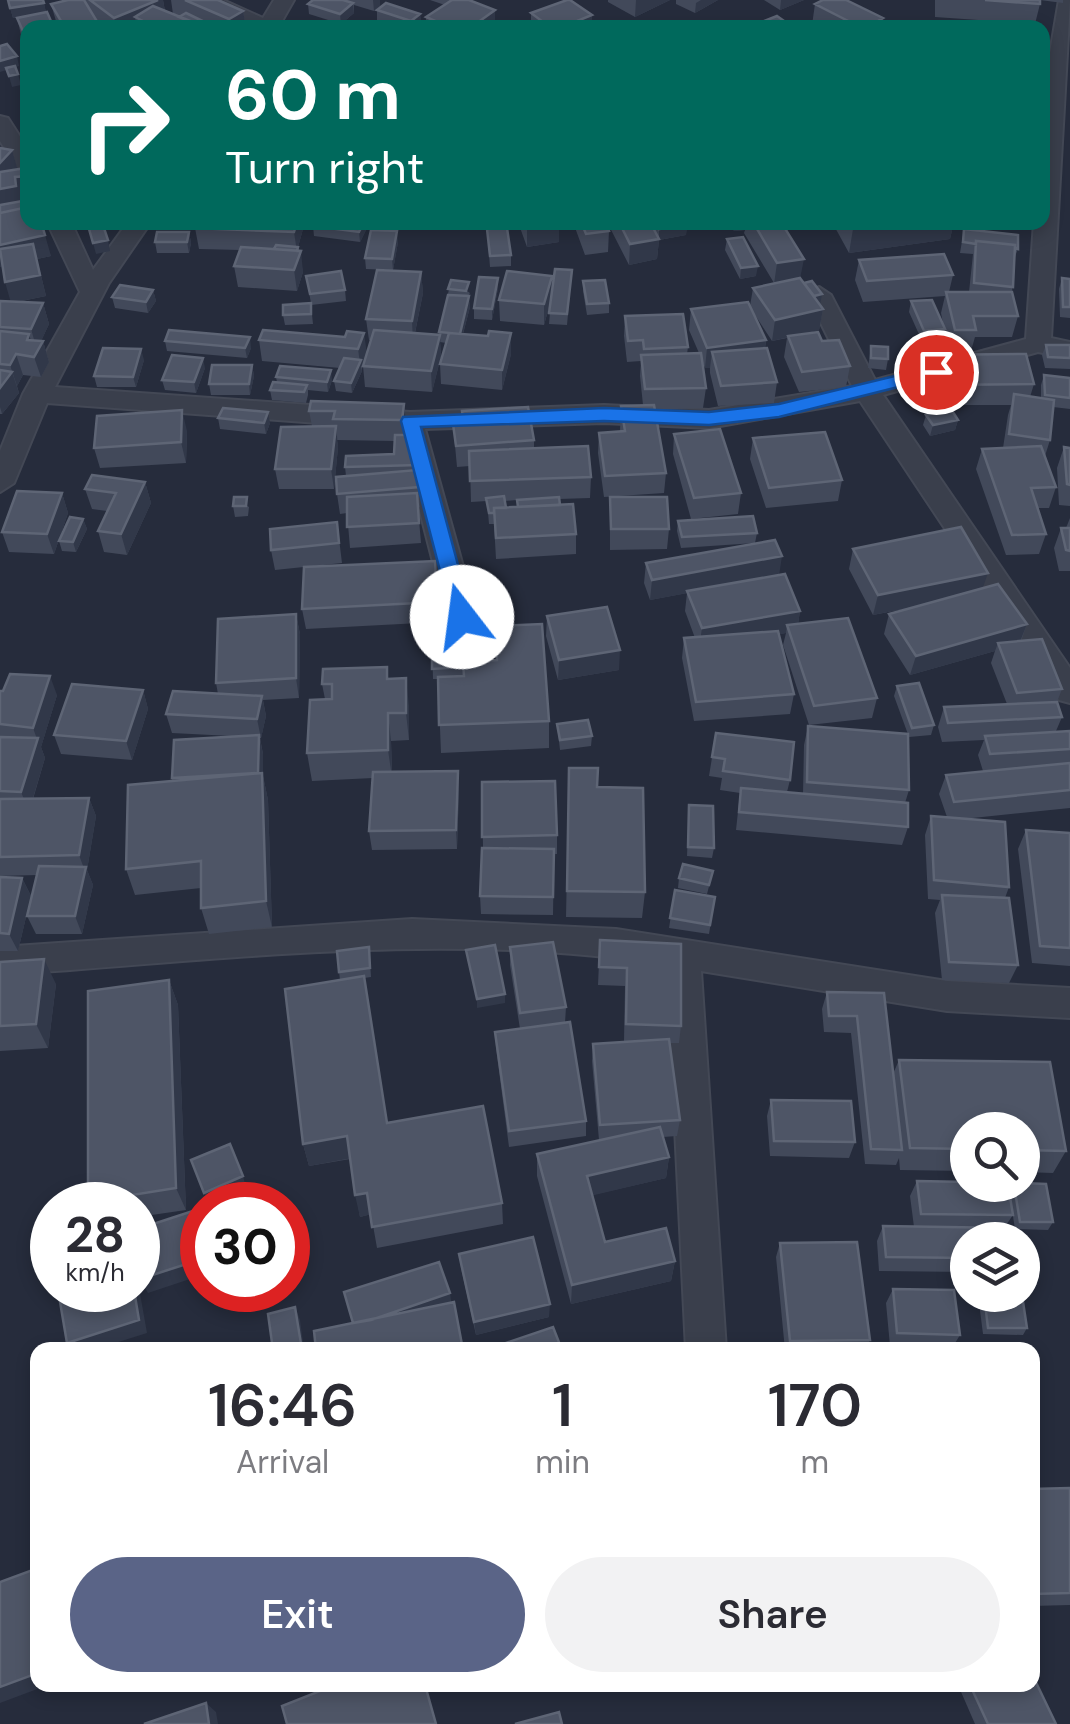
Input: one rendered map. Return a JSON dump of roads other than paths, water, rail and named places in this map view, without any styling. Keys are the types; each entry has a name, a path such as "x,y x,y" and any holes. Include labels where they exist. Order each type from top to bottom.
{"street":[{"path":"206,0 251,20"},
{"path":"1050,156 1054,94 1069,0"},
{"path":"0,123 20,155"},
{"path":"64,230 90,289"},
{"path":"0,483 36,394 90,289 134,230"},
{"path":"1038,344 1045,230"},
{"path":"819,295 867,391 1070,692"},
{"path":"36,394 410,421 604,414 709,418 779,410 867,391 1038,344 1070,350"},
{"path":"410,421 462,617"},
{"path":"0,961 412,933 616,942 947,996 1070,1004"},
{"path":"683,954 706,1342"}]}
